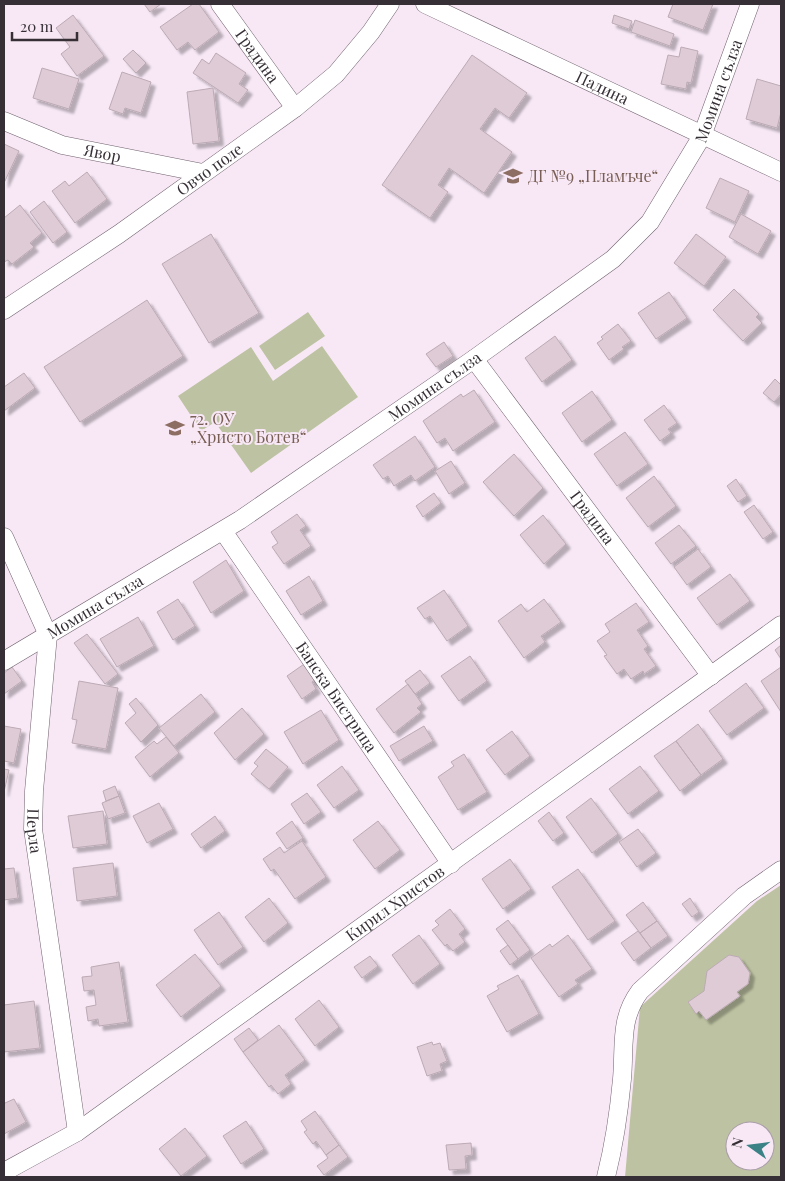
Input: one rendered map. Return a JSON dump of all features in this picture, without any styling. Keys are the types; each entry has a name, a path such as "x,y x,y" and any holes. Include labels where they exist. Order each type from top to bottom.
{"street":[{"name":"Градина","path":"220,4 295,108"},
{"name":"Овчо поле","path":"4,310 119,234 295,108 336,74 371,32 390,4"},
{"name":"Падина","path":"425,4 781,172"},
{"name":"Момина сълза","path":"4,661 223,531 474,359 613,259 650,222 702,136 750,4"},
{"name":"Явор","path":"4,121 62,145 203,173"},
{"name":"Градина","path":"474,359 711,676"},
{"name":"Банска Бистрица","path":"223,531 451,864"},
{"name":"Перла","path":"4,537 48,634 34,791 33,829 78,1132"},
{"name":"Кирил Христов","path":"4,1172 78,1132 781,625"},
{"path":"606,1177 612,1154 622,1078 625,1020 633,1000 640,991 744,896 781,870"}],"green space":[{"path":"308,312 325,336 275,370 259,346"},
{"path":"322,346 358,397 251,473 215,422 201,431 178,396 251,347 273,381"},
{"path":"781,885 781,1177 625,1177 640,1007 757,901"}],"building":[{"path":"144,4 161,4 150,12"},
{"path":"193,4 199,4 219,32 195,50 188,42 177,50 160,27"},
{"path":"673,4 713,4 703,30 668,17"},
{"path":"73,15 104,56 77,76 61,54 70,47 56,28"},
{"path":"614,15 632,21 629,29 612,23"},
{"path":"635,20 674,34 670,46 631,32"},
{"path":"681,47 698,51 691,83 687,82 686,89 661,84 668,55 679,57"},
{"path":"133,50 146,63 136,73 123,59"},
{"path":"216,53 246,73 239,84 248,90 238,103 193,73 202,59 209,64"},
{"path":"472,55 527,93 509,118 495,108 480,129 512,152 484,193 449,168 438,185 448,192 430,218 382,185"},
{"path":"42,68 79,79 69,109 33,98"},
{"path":"122,72 151,82 141,113 125,108 123,114 109,109"},
{"path":"757,79 781,86 781,112 777,128 746,119"},
{"path":"213,88 219,141 193,144 187,92"},
{"path":"4,144 19,151 4,183"},
{"path":"87,172 107,199 75,223 52,191 65,181 69,186"},
{"path":"720,178 749,191 735,222 706,208"},
{"path":"44,201 67,232 53,243 30,212"},
{"path":"20,205 42,233 30,243 34,247 12,264 8,260 4,262 4,218"},
{"path":"741,214 771,231 758,254 729,237"},
{"path":"211,234 259,313 209,343 162,264"},
{"path":"696,234 726,257 704,286 674,263"},
{"path":"734,289 759,314 756,317 762,323 743,341 713,310"},
{"path":"669,292 687,318 656,339 638,313"},
{"path":"147,300 183,356 80,422 44,367"},
{"path":"618,324 631,341 609,360 597,343 603,339 601,337"},
{"path":"555,336 572,360 542,382 525,358"},
{"path":"444,342 453,356 436,367 426,354"},
{"path":"24,373 35,388 4,411 4,387"},
{"path":"775,379 781,385 781,394 774,402 763,393"},
{"path":"474,390 495,422 453,451 445,438 437,443 423,421 461,394 463,397"},
{"path":"592,391 612,420 582,442 562,413"},
{"path":"664,405 677,423 668,429 671,433 660,441 644,420"},
{"path":"625,432 648,464 617,486 594,454"},
{"path":"415,436 435,467 415,481 411,475 394,486 388,476 383,479 373,465"},
{"path":"514,454 543,488 514,516 483,482"},
{"path":"451,461 465,483 449,494 435,471"},
{"path":"654,476 676,506 648,527 626,498"},
{"path":"736,479 747,496 738,502 727,486"},
{"path":"434,493 441,503 423,517 416,506"},
{"path":"754,505 773,532 763,539 744,512"},
{"path":"297,514 306,526 300,530 311,546 284,564 272,547 278,543 271,532"},
{"path":"543,515 566,544 544,564 520,535"},
{"path":"679,525 696,546 671,564 655,543"},
{"path":"698,549 711,567 687,585 674,567"},
{"path":"226,560 244,591 211,613 193,582"},
{"path":"730,574 750,601 717,625 697,598"},
{"path":"309,576 323,601 301,615 286,591"},
{"path":"444,590 468,626 447,641 430,616 425,619 417,608"},
{"path":"178,599 195,626 173,640 157,612"},
{"path":"544,599 561,622 541,636 545,642 524,658 498,621 521,604 527,612"},
{"path":"636,603 649,622 637,630 648,646 644,649 656,666 644,674 643,671 631,679 624,669 617,674 604,656 607,655 597,641 610,632 605,624"},
{"path":"138,617 154,646 117,667 100,639"},
{"path":"87,634 118,674 105,684 74,643"},
{"path":"781,645 781,659 775,650"},
{"path":"470,656 487,681 459,701 441,676"},
{"path":"307,662 317,678 312,682 316,689 302,699 287,676"},
{"path":"12,667 22,681 4,694 4,673"},
{"path":"781,667 781,712 761,681"},
{"path":"420,670 430,683 415,694 405,681"},
{"path":"79,681 118,688 106,749 72,743 77,720 72,719"},
{"path":"746,683 764,708 727,735 709,711"},
{"path":"408,684 422,704 417,708 421,712 394,733 376,709"},
{"path":"201,694 215,712 174,746 159,728"},
{"path":"136,698 158,725 141,742 125,723 136,713 129,704"},
{"path":"242,708 264,734 235,760 214,733"},
{"path":"321,710 339,740 303,764 284,732"},
{"path":"698,724 723,759 701,775 676,741"},
{"path":"4,726 21,729 14,763 4,761"},
{"path":"424,726 433,741 399,761 390,746"},
{"path":"512,731 530,756 505,775 486,750"},
{"path":"166,737 179,753 150,777 135,757 154,741 157,744"},
{"path":"676,741 701,775 680,791 654,756"},
{"path":"266,749 288,767 269,789 251,774 258,766 254,763"},
{"path":"464,754 487,792 458,810 438,777 454,766 451,762"},
{"path":"342,766 359,790 334,808 317,785"},
{"path":"640,766 659,791 628,814 609,789"},
{"path":"4,769 9,770 4,792"},
{"path":"115,786 119,796 106,801 103,791"},
{"path":"307,793 321,812 304,824 291,804"},
{"path":"119,796 125,813 108,819 102,803"},
{"path":"591,798 618,834 592,853 566,817"},
{"path":"159,803 173,829 147,843 133,816"},
{"path":"103,811 107,844 73,848 68,816"},
{"path":"549,812 564,833 553,841 538,821"},
{"path":"215,816 225,831 201,848 191,834"},
{"path":"292,821 303,838 287,849 276,833"},
{"path":"378,821 400,850 375,869 353,840"},
{"path":"638,829 656,853 637,867 619,842"},
{"path":"302,841 326,877 295,899 274,869 271,871 263,859 280,847 284,853"},
{"path":"510,859 531,889 503,909 482,879"},
{"path":"113,863 117,896 77,901 73,868"},
{"path":"14,868 18,898 4,900 4,869"},
{"path":"578,869 615,921 588,940 552,887"},
{"path":"269,898 288,923 264,942 245,917"},
{"path":"690,898 699,912 692,917 682,904"},
{"path":"643,902 657,921 640,933 626,915"},
{"path":"450,909 465,929 459,934 465,942 453,951 447,944 445,946 432,930 439,925 435,921"},
{"path":"219,912 243,947 218,965 194,930"},
{"path":"508,920 530,950 518,959 496,929"},
{"path":"657,921 668,936 651,948 640,933"},
{"path":"638,931 651,948 634,961 621,943"},
{"path":"419,935 440,964 413,984 392,955"},
{"path":"568,935 592,969 575,980 578,984 559,997 531,958 550,944 552,947"},
{"path":"508,945 518,959 510,965 500,951"},
{"path":"195,954 221,986 181,1017 156,985"},
{"path":"729,955 739,957 750,973 748,984 737,992 740,996 706,1020 699,1011 696,1014 688,1002 704,991 707,971"},
{"path":"370,956 378,966 362,978 354,967"},
{"path":"119,962 128,1022 99,1026 98,1019 88,1021 86,1007 96,1005 94,990 84,991 82,977 92,976 91,967"},
{"path":"518,975 539,1014 507,1032 487,996 499,989 497,986"},
{"path":"319,1000 339,1027 315,1046 295,1019"},
{"path":"34,1001 40,1048 4,1052 4,1005"},
{"path":"279,1025 305,1060 285,1075 291,1084 278,1094 271,1085 269,1087 243,1052"},
{"path":"249,1028 258,1040 243,1052 234,1039"},
{"path":"432,1042 433,1045 440,1043 447,1061 440,1064 442,1071 427,1076 417,1047"},
{"path":"14,1099 26,1122 4,1134 4,1102"},
{"path":"315,1111 339,1145 326,1155 316,1141 313,1144 304,1132 307,1130 301,1121"},
{"path":"246,1121 264,1149 241,1164 223,1136"},
{"path":"185,1128 207,1156 181,1176 159,1149"},
{"path":"471,1143 472,1155 465,1156 466,1169 449,1170 446,1145"},
{"path":"339,1145 348,1157 324,1175 317,1166 328,1158 326,1155"}],"place":[{"name":"ДГ №9 „Пламъче“","path":"513,176"},
{"name":"72. ОУ „Христо Ботев“","path":"175,428"}]}
